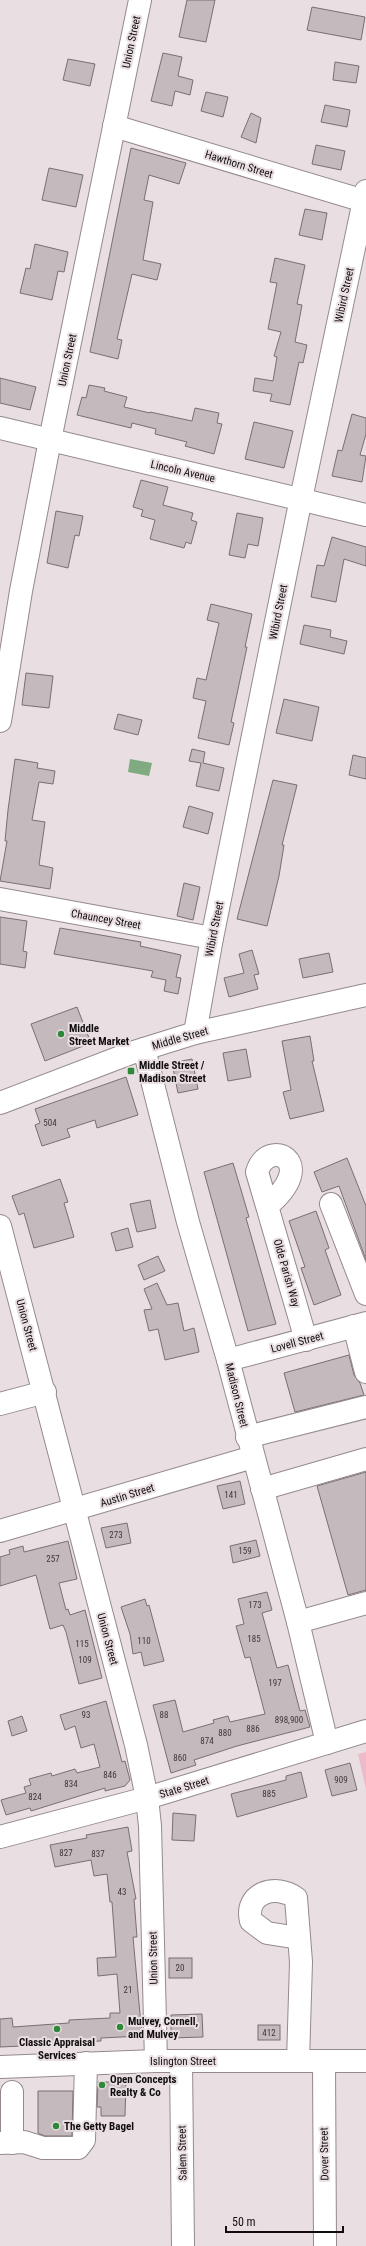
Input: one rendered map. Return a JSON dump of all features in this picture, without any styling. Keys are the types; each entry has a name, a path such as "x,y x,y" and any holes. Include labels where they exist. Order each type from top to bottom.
{"street":[{"name":"Union Street","path":"0,721 21,591 50,440 140,0"},
{"name":"Hawthorn Street","path":"114,126 365,196"},
{"name":"Wibird Street","path":"195,1033 212,938 301,498 365,196"},
{"name":"Lincoln Avenue","path":"0,428 366,514"},
{"name":"Chauncey Street","path":"0,899 212,938"},
{"name":"Middle Street","path":"0,1103 144,1048 195,1033 366,995"},
{"name":"Madison Street","path":"144,1048 188,1222 228,1360 250,1447 298,1622 327,1743"},
{"path":"331,1204 366,1294"},
{"name":"Olde Parish Way","path":"268,1206 306,1340"},
{"name":"Union Street","path":"0,1226 76,1510 94,1586 136,1745 147,1798 150,1826 156,2061"},
{"name":"Lovell Street","path":"228,1360 306,1340 360,1324"},
{"path":"360,1324 366,1372"},
{"path":"0,1404 45,1392"},
{"name":"Austin Street","path":"0,1531 76,1510 366,1407"},
{"path":"262,1489 366,1459"},
{"path":"298,1622 366,1603"},
{"name":"State Street","path":"0,1837 147,1798 366,1731"},
{"path":"298,2061 301,1962 299,1938"},
{"name":"Islington Street","path":"0,2067 156,2061 366,2061"},
{"name":"Salem Street","path":"181,2061 183,2246"},
{"name":"Dover Street","path":"324,2062 325,2246"},
{"path":"12,2092 12,2143 43,2148 78,2148 82,2145 84,2140 86,2063"}],"shaded area":[{"path":"130,759 152,763 149,776 128,772"},
{"path":"366,1752 366,1789 358,1754"}],"building":[{"path":"187,0 215,0 206,42 179,37"},
{"path":"312,7 365,17 361,40 307,30"},
{"path":"163,53 182,57 178,76 193,80 190,95 175,91 172,106 151,101"},
{"path":"68,59 95,64 90,86 63,80"},
{"path":"335,62 359,66 356,83 333,80"},
{"path":"206,92 228,97 223,117 201,111"},
{"path":"325,105 350,110 347,127 321,122"},
{"path":"251,113 261,118 256,143 241,137"},
{"path":"316,145 345,151 341,170 312,164"},
{"path":"131,148 186,163 179,184 149,175 144,200 153,202 143,260 161,264 157,280 132,274 117,339 122,340 118,359 90,352"},
{"path":"49,168 83,175 76,207 42,200"},
{"path":"305,209 327,213 322,240 299,235"},
{"path":"35,244 68,252 64,272 58,271 52,300 20,293 26,268 30,269"},
{"path":"275,258 305,265 297,304 302,305 295,342 307,345 303,363 299,362 290,405 270,401 272,394 253,391 255,378 273,381 277,357 274,356 281,332 268,329 277,283 270,282"},
{"path":"0,378 36,387 30,410 0,403"},
{"path":"89,385 105,388 104,391 127,397 124,407 150,413 192,421 195,408 219,413 217,423 222,424 214,454 185,446 187,442 155,434 156,429 132,423 131,428 77,415 82,397 86,398"},
{"path":"352,414 366,418 366,434 360,455 366,456 362,482 332,476 338,450 342,451"},
{"path":"254,422 293,431 284,468 245,459"},
{"path":"141,480 168,487 163,505 193,513 191,520 197,522 191,544 186,542 184,548 150,539 155,520 141,516 143,510 133,507"},
{"path":"56,511 83,516 79,536 75,535 68,568 47,563"},
{"path":"237,513 263,518 258,546 248,544 245,558 229,555"},
{"path":"332,537 366,547 366,566 344,559 336,602 311,597 317,565 324,566"},
{"path":"211,604 252,614 245,647 247,647 231,722 234,723 229,745 198,738 206,701 193,698 197,678 206,680 219,623 207,620"},
{"path":"304,625 331,630 330,637 347,641 344,654 300,644"},
{"path":"26,673 53,676 49,708 22,705"},
{"path":"284,699 319,707 312,741 276,733"},
{"path":"118,714 142,720 138,735 114,729"},
{"path":"192,749 205,752 203,763 224,768 219,791 196,786 201,763 189,761"},
{"path":"353,755 366,758 366,779 349,775"},
{"path":"15,759 38,763 37,768 55,771 53,784 39,782 32,820 45,822 39,865 53,868 50,889 0,881 7,841 5,841 8,810"},
{"path":"273,780 297,785 282,845 284,845 279,876 267,926 237,919"},
{"path":"189,806 213,813 208,834 183,827"},
{"path":"184,883 200,887 193,920 177,916"},
{"path":"0,917 27,921 23,951 27,952 25,968 0,964"},
{"path":"60,928 141,942 140,946 181,955 176,977 181,978 178,994 164,991 166,980 151,977 153,971 54,954"},
{"path":"252,950 259,974 254,975 258,989 229,997 224,978 244,973 239,954"},
{"path":"329,953 333,972 303,978 299,959"},
{"name":"Middle Street Market","path":"77,1007 91,1043 45,1061 31,1024"},
{"path":"310,1036 314,1061 312,1061 324,1111 290,1119 283,1092 291,1090 282,1041"},
{"path":"246,1049 251,1077 228,1081 223,1053"},
{"path":"192,1059 198,1089 178,1093 172,1063"},
{"path":"126,1077 138,1115 97,1128 95,1120 67,1129 70,1137 42,1146 35,1125 40,1123 35,1109"},
{"path":"347,1158 366,1206 366,1260 339,1186 322,1192 314,1172"},
{"path":"233,1163 249,1217 246,1218 276,1324 248,1331 204,1172"},
{"path":"60,1179 68,1202 64,1203 74,1237 34,1248 24,1213 19,1215 12,1196"},
{"path":"150,1200 156,1228 137,1232 130,1204"},
{"path":"316,1211 329,1248 325,1250 341,1295 314,1305 301,1268 305,1267 289,1221"},
{"path":"128,1228 133,1247 116,1251 111,1233"},
{"path":"158,1256 165,1271 144,1280 138,1265"},
{"path":"157,1283 167,1305 178,1303 184,1331 194,1328 199,1352 165,1360 158,1329 149,1331 144,1310 152,1309 144,1289"},
{"path":"349,1355 354,1375 360,1383 364,1395 295,1412 284,1373"},
{"path":"366,1472 366,1590 348,1595 317,1486"},
{"path":"240,1481 245,1504 223,1509 217,1486"},
{"path":"127,1523 131,1543 106,1548 101,1528"},
{"path":"256,1540 260,1556 233,1563 230,1546"},
{"path":"68,1541 77,1579 59,1583 66,1610 68,1609 70,1615 85,1610 102,1678 79,1684 66,1632 63,1625 50,1629 36,1575 0,1586 0,1557 10,1554 9,1550 23,1546 24,1552"},
{"path":"267,1592 272,1610 262,1613 277,1668 288,1665 300,1711 305,1710 310,1727 237,1746 194,1760 196,1765 171,1773 153,1705 175,1700 183,1732 214,1723 213,1720 228,1716 230,1722 265,1714 250,1657 245,1658 236,1626 244,1624 238,1599"},
{"path":"145,1599 147,1606 149,1605 164,1661 144,1666 141,1652 133,1654 130,1634 121,1607"},
{"path":"106,1701 122,1762 125,1761 130,1780 125,1786 105,1791 105,1788 31,1811 30,1808 6,1815 1,1800 26,1793 24,1787 31,1785 29,1779 51,1773 52,1776 75,1769 77,1773 100,1767 94,1744 81,1748 75,1726 65,1730 60,1715"},
{"path":"22,1716 27,1731 12,1736 8,1721"},
{"path":"350,1763 357,1790 332,1796 325,1770"},
{"path":"301,1772 307,1797 237,1817 231,1794 286,1780 286,1776"},
{"path":"173,1813 196,1815 194,1841 172,1840"},
{"path":"128,1827 132,1851 127,1852 136,1899 134,1899 137,1937 133,1937 142,2036 101,2038 101,2041 66,2042 66,2044 0,2047 0,2019 12,2018 13,2027 69,2023 69,2020 110,2018 110,2013 120,2013 117,1974 98,1976 97,1958 116,1957 112,1902 110,1902 107,1874 94,1876 91,1860 55,1867 50,1845 87,1838 86,1835"},
{"path":"169,1958 192,1958 192,1978 169,1978"},
{"path":"202,2014 203,2037 171,2038 171,2015"},
{"path":"258,2025 280,2025 280,2040 258,2040"},
{"path":"98,2082 126,2082 125,2116 101,2116 101,2107 97,2107"},
{"path":"38,2091 73,2091 72,2136 45,2136 38,2133"}],"place":[{"name":"Middle Street Market","path":"61,1034"},
{"name":"Middle Street / Madison Street","path":"131,1071"},
{"name":"Mulvey, Cornell, and Mulvey","path":"120,2027"},
{"name":"Classic Appraisal Services","path":"57,2029"},
{"name":"Open Concepts Realty & Co","path":"102,2085"},
{"name":"The Getty Bagel","path":"56,2126"}]}
